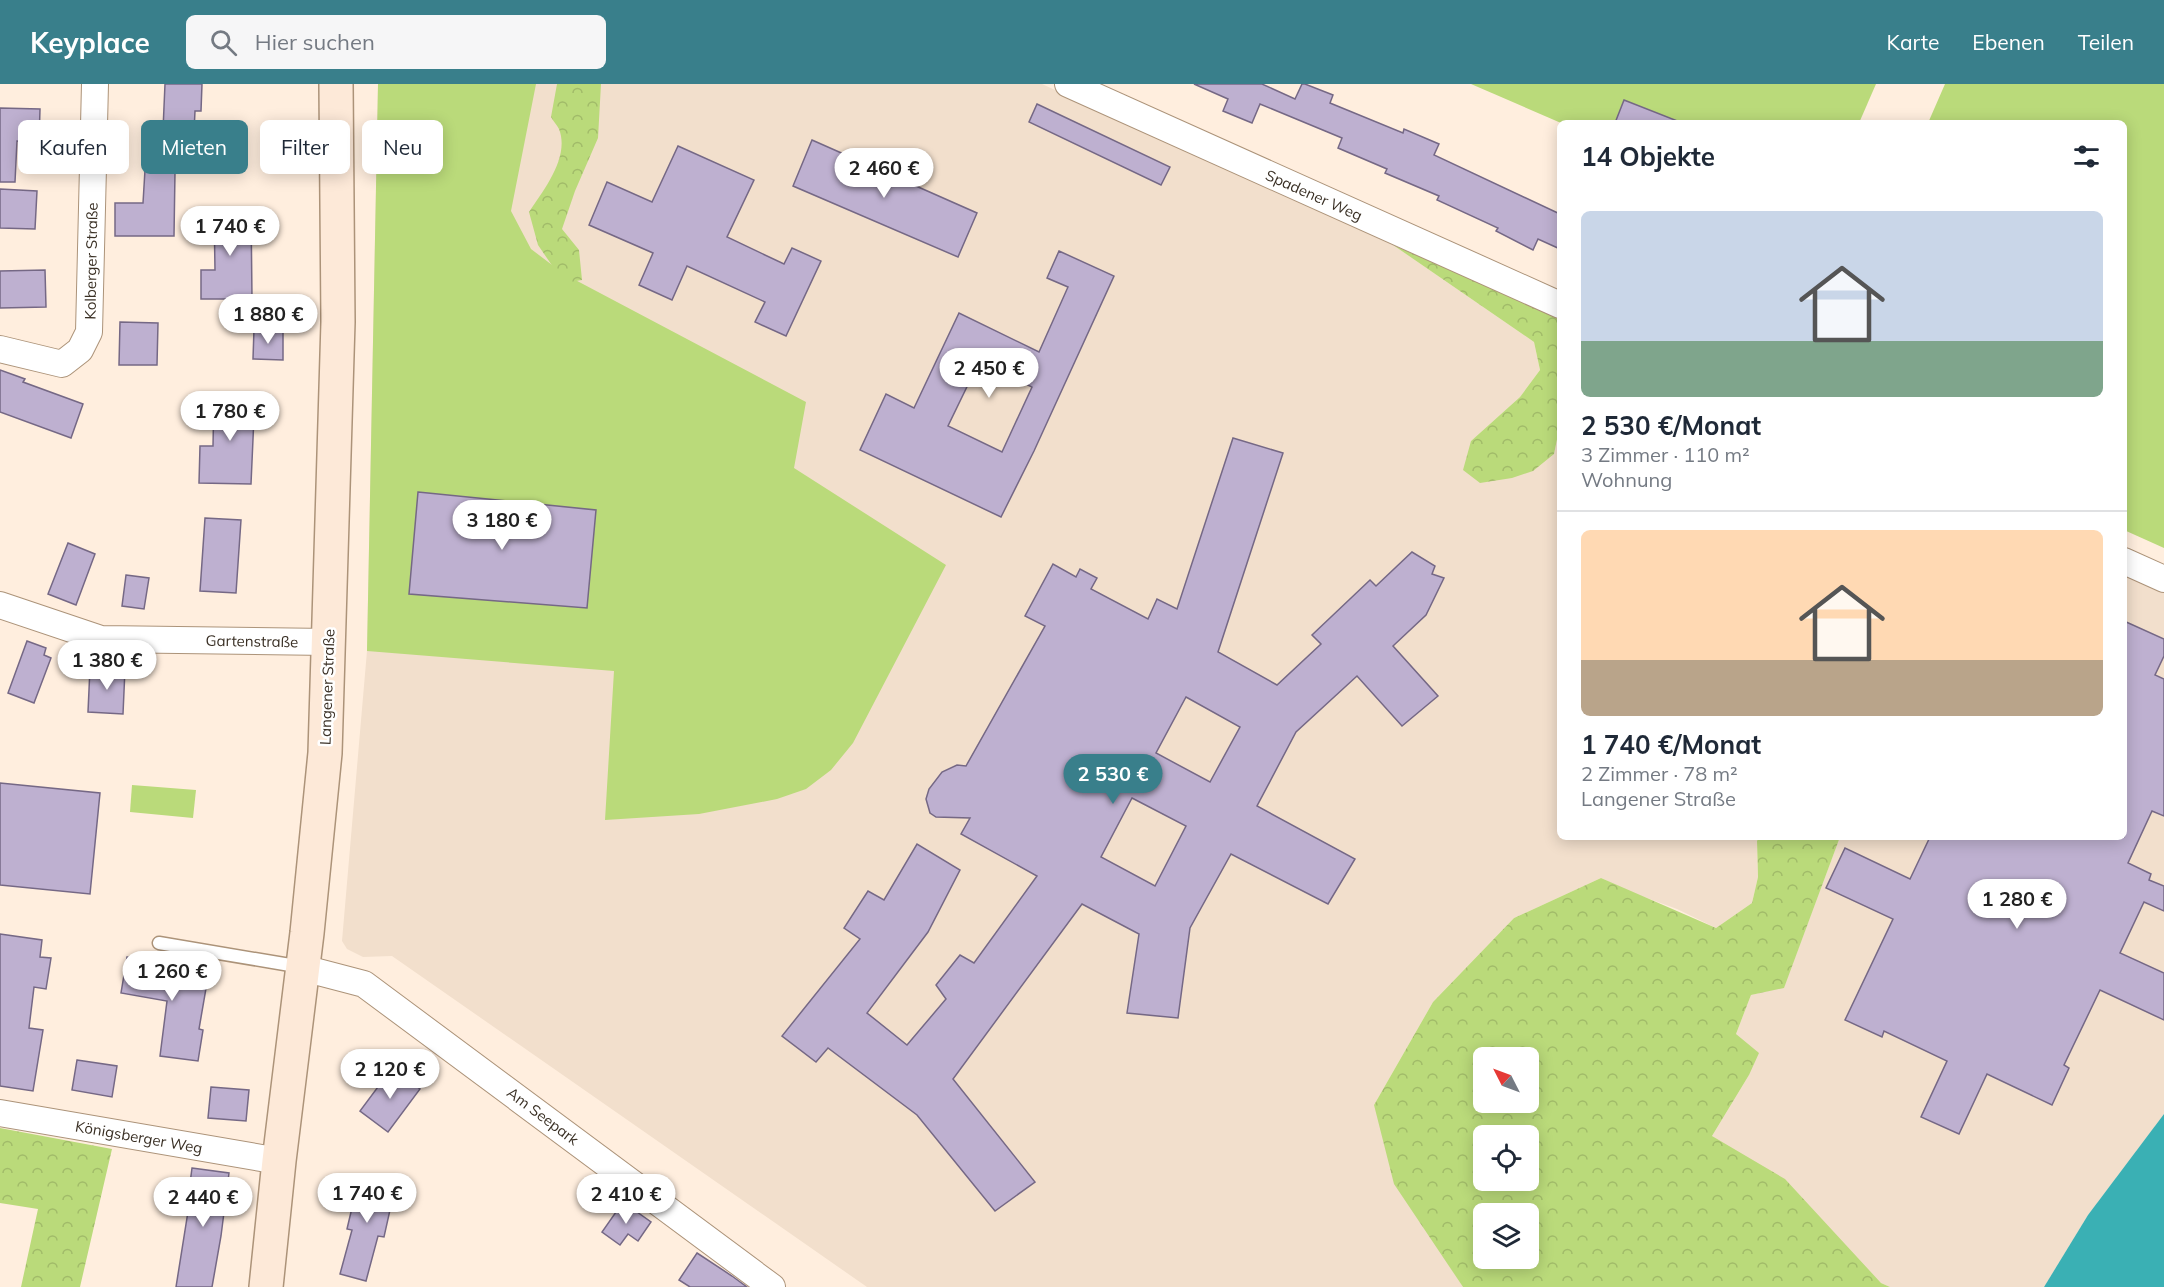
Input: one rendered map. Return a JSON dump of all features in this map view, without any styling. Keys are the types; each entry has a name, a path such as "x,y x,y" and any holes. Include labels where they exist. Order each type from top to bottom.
{"main road":[{"name":"Langener Straße","path":"266,1287 325,753 338,322 336,84"}],"street":[{"name":"Kolberger Straße","path":"0,349 62,364 80,350 89,332 95,84"},
{"name":"Spadener Weg","path":"1068,84 1557,304"},
{"path":"2127,562 2164,579"},
{"name":"Gartenstraße","path":"0,605 100,639 329,642"},
{"name":"Am Seepark","path":"303,968 364,984 772,1287"},
{"name":"Königsberger Weg","path":"0,1113 279,1161"}],"lane":[{"path":"159,943 303,968"}],"shaded area":[{"path":"378,84 1042,84 1393,245 1534,342 1540,370 1520,397 1471,441 1554,454 1557,440 1557,840 1758,840 1758,877 1752,903 1716,928 1677,909 1633,893 1601,878 1514,918 1433,1002 1374,1105 1436,1245 1463,1287 867,1287 392,956 363,957 347,949 342,941 367,651 376,174 443,174 443,120 377,120"},
{"path":"2127,572 2164,588 2164,1114 2088,1215 2044,1287 1890,1287 1881,1283 1712,1136 1749,1075 1736,1034 1751,995 1784,987 1839,840 2127,840"}],"green space":[{"path":"378,84 536,84 511,211 531,249 564,274 806,402 794,468 946,565 853,743 831,770 806,789 777,799 699,814 605,820 614,671 367,651 376,174 443,174 443,120 377,120"},
{"path":"557,84 601,84 598,138 575,191 562,229 579,250 582,280 564,283 538,245 529,212 554,173 561,151 559,129 551,117"},
{"path":"1471,84 1876,84 1860,120 1557,121"},
{"path":"1945,84 2164,84 2164,548 2127,531 2127,120 1929,120"},
{"path":"1393,245 1557,316 1557,440 1554,454 1533,471 1512,478 1480,483 1463,470 1471,441 1520,397 1540,370 1534,342"},
{"path":"132,785 196,790 193,818 130,812"},
{"path":"1758,840 1839,840 1784,988 1751,995 1736,1034 1759,1053 1749,1075 1712,1136 1785,1179 1881,1283 1890,1287 1463,1287 1394,1184 1374,1105 1433,1002 1514,918 1601,878 1716,928 1752,903 1758,877"},
{"path":"0,1128 112,1149 80,1287 21,1287 38,1209 0,1203"}],"water":[{"path":"2164,1114 2164,1287 2044,1287 2088,1215"}],"building":[{"path":"165,84 202,84 201,111 195,111 195,120 163,120"},
{"path":"1194,84 1262,84 1295,99 1302,84 1305,84 1333,95 1330,103 1403,133 1404,129 1439,144 1434,155 1557,213 1557,248 1538,239 1533,250 1496,231 1498,228 1437,200 1439,196 1385,173 1387,169 1338,148 1342,138 1260,104 1252,123 1223,111 1228,99"},
{"path":"1624,100 1675,120 1616,120"},
{"path":"1037,104 1170,167 1161,185 1029,122"},
{"path":"0,108 40,109 40,120 18,120 15,182 0,182"},
{"path":"812,140 977,213 958,257 793,186"},
{"path":"678,146 754,180 727,237 784,264 792,248 821,261 786,336 755,322 765,302 687,266 672,300 639,285 653,253 589,225 607,182 652,202"},
{"path":"145,174 175,174 174,236 115,236 115,203 143,203"},
{"path":"0,189 37,191 35,229 0,228"},
{"path":"251,208 252,299 201,299 201,270 215,270 214,209"},
{"path":"1059,251 1114,276 1034,451 1001,517 860,450 886,394 914,408 959,313 1039,352 1068,287 1047,278","holes":["979,362 1032,387 1002,452 948,426"]},
{"path":"45,270 46,307 0,308 0,271"},
{"path":"120,322 158,323 157,365 119,365"},
{"path":"254,329 283,330 283,360 253,359"},
{"path":"0,370 25,379 23,382 83,404 71,438 0,412"},
{"path":"214,394 255,394 251,484 199,483 200,446 213,446"},
{"path":"1233,438 1283,453 1218,652 1277,685 1321,644 1312,635 1370,580 1376,586 1412,552 1435,566 1432,574 1444,578 1426,615 1393,646 1438,696 1402,726 1357,676 1296,732 1257,806 1355,859 1328,904 1231,854 1190,928 1178,1018 1127,1013 1139,934 1082,904 953,1079 1035,1182 995,1211 917,1115 828,1048 816,1062 782,1036 860,939 844,928 868,891 884,900 917,844 960,870 928,932 867,1013 907,1045 946,999 936,985 960,955 974,963 1037,876 961,834 970,818 936,817 930,813 926,799 929,789 942,772 957,765 966,766 1045,626 1025,616 1053,564 1076,577 1080,569 1097,578 1091,589 1148,619 1157,599 1177,609","holes":["1186,697 1240,727 1210,782 1156,753","1132,798 1186,826 1155,886 1101,857"]},
{"path":"418,492 596,510 587,608 409,594"},
{"path":"205,518 241,520 236,593 200,591"},
{"path":"68,543 95,554 76,605 48,594"},
{"path":"126,575 149,578 144,609 122,606"},
{"path":"2127,622 2164,639 2164,656 2155,675 2164,679 2164,816 2152,811 2128,863 2151,874 2149,880 2164,886 2164,911 2144,902 2120,953 2164,973 2164,1020 2100,990 2064,1065 2069,1068 2052,1105 1987,1074 1959,1134 1921,1117 1947,1061 1884,1031 1882,1037 1845,1020 1893,919 1826,888 1845,848 1910,879 1929,840 2127,840"},
{"path":"27,641 46,648 44,655 51,658 34,703 8,693"},
{"path":"90,668 125,669 123,714 88,712"},
{"path":"0,783 100,793 90,894 0,885"},
{"path":"0,934 42,940 40,957 51,958 46,989 34,987 29,1028 43,1030 33,1091 0,1086"},
{"path":"127,957 209,971 199,1029 203,1030 198,1061 160,1056 167,1001 121,993"},
{"path":"77,1060 117,1066 112,1097 72,1090"},
{"path":"392,1068 420,1089 388,1132 360,1111"},
{"path":"211,1087 249,1090 246,1121 208,1118"},
{"path":"192,1168 229,1173 212,1287 176,1287 190,1199 188,1199"},
{"path":"360,1174 396,1183 384,1237 378,1236 366,1281 340,1274 352,1230 347,1229"},
{"path":"623,1202 651,1222 638,1241 628,1234 620,1245 602,1232"},
{"path":"697,1253 747,1287 690,1287 679,1280"}]}
